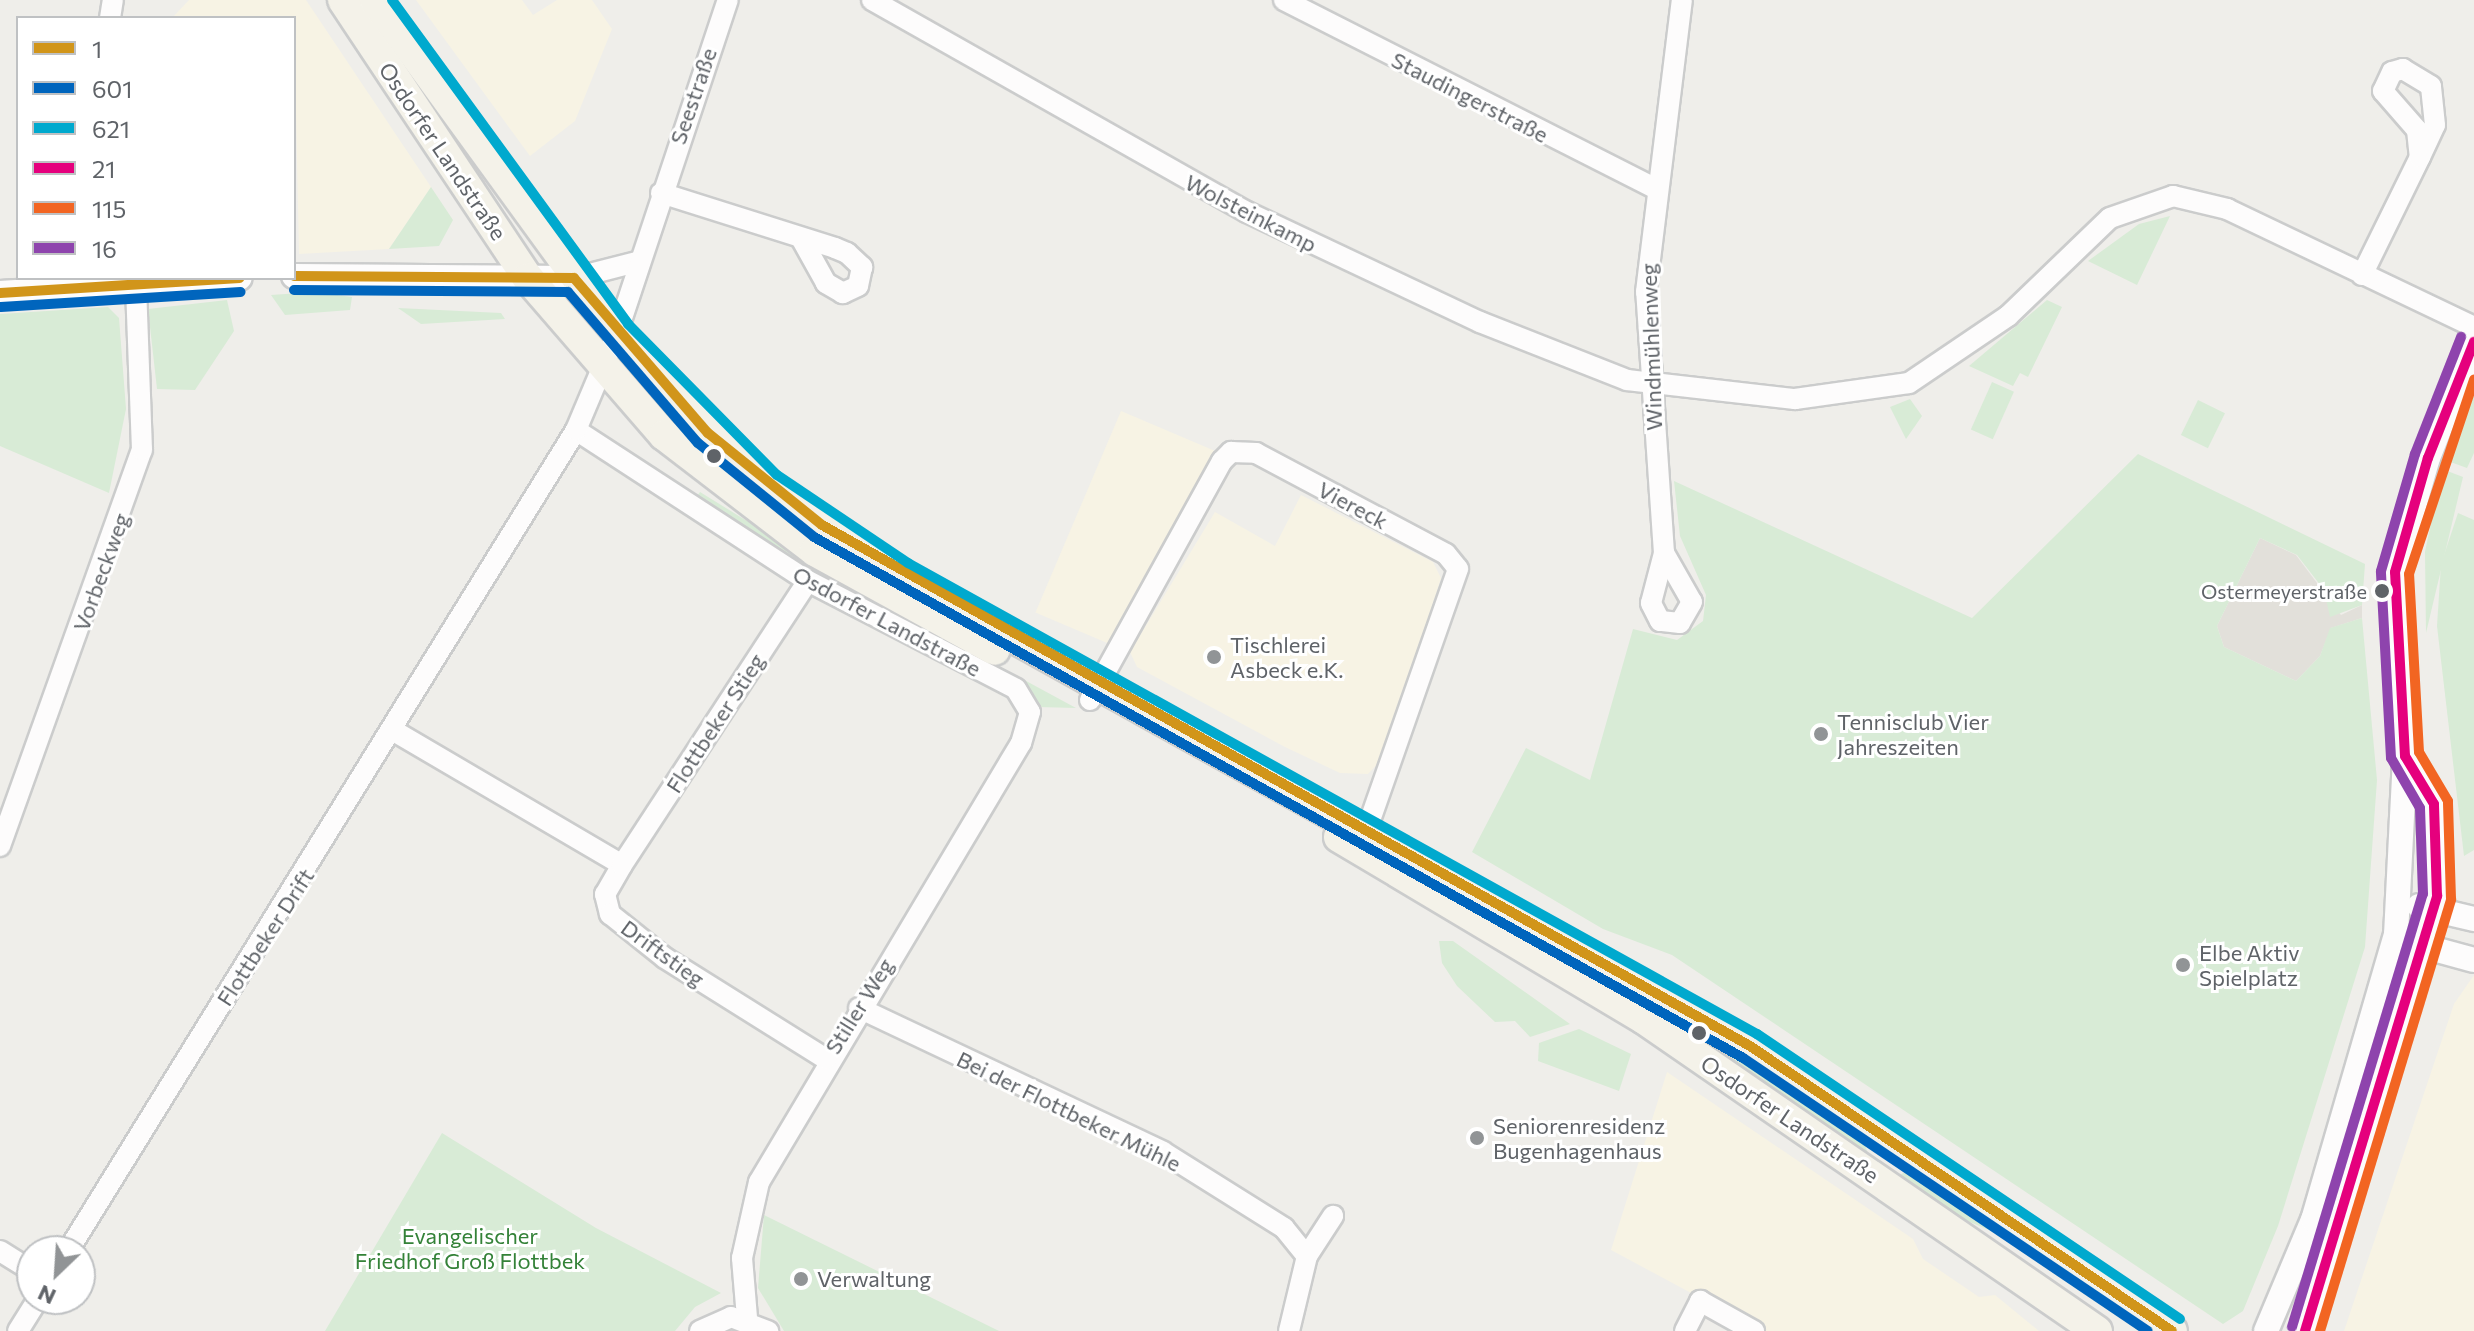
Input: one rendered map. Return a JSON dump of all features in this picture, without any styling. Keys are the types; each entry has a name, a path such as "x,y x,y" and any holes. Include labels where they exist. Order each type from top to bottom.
{"main road":[{"name":"Osdorfer Landstraße","path":"343,0 528,278 602,371 697,466 815,551 1095,692 1750,1046 2172,1331"},
{"name":"Osdorfer Landstraße","path":"375,0 574,278 617,333 708,433 789,502 901,575 1095,692"},
{"name":"Osdorfer Landstraße","path":"1364,839 1644,1019 2097,1331"},
{"path":"1984,1252 2080,1268"}],"street":[{"name":"Seestraße","path":"602,371 728,0"},
{"name":"Wolsteinkamp","path":"872,0 1036,99 1327,252 1595,372 1649,384"},
{"name":"Staudingerstraße","path":"1284,0 1658,190"},
{"name":"Windmühlenweg","path":"1664,553 1649,384 1646,292 1682,0"},
{"path":"2362,275 2420,157"},
{"path":"661,193 801,238"},
{"path":"1649,384 1795,399 1909,383 2008,316 2110,218 2153,197 2227,209 2474,327"},
{"path":"296,276 574,278 640,261"},
{"path":"0,293 26,285 136,286 214,280"},
{"name":"Vorbeckweg","path":"0,846 142,450 136,286"},
{"path":"2396,935 2405,756 2395,572 2423,472 2474,342"},
{"name":"Flottbeker Drift","path":"78,1235 394,731 576,430 602,371"},
{"name":"Osdorfer Landstraße","path":"576,430 808,581 1016,689 1030,712"},
{"name":"Viereck","path":"1095,692 1203,496 1231,452 1256,453 1454,561 1456,579 1364,839"},
{"name":"Flottbeker Stieg","path":"622,865 808,581"},
{"name":"Stiller Weg","path":"747,1318 747,1215 826,1059 1021,743 1030,712"},
{"path":"394,731 622,865"},
{"path":"2305,1331 2435,904 2434,804 2405,756"},
{"name":"Driftstieg","path":"622,865 605,894 610,914 665,958 826,1059"},
{"path":"2266,1331 2313,1220 2396,935 2409,912 2435,904 2474,919"},
{"path":"2396,935 2421,947 2474,960"},
{"name":"Bei der Flottbeker Mühle","path":"859,1008 1163,1152 1284,1228 1307,1256"},
{"path":"1289,1331 1307,1256 1333,1216"},
{"path":"1685,1331 1700,1301 1754,1331"},
{"path":"700,1331 714,1321 747,1318 768,1331"}],"shaded area":[{"path":"189,0 306,0 431,187 389,249 299,254 296,16 174,16"},
{"path":"416,0 522,0 533,15 557,0 592,0 612,29 575,121 530,156"},
{"path":"1121,411 1214,450 1128,652 1035,613"},
{"path":"1301,495 1433,562 1441,578 1383,758 1368,774 1340,773 1285,747 1137,667 1130,652 1215,512 1275,546"},
{"path":"2260,538 2296,555 2341,615 2362,605 2362,618 2331,628 2320,656 2296,681 2224,647 2217,626"},
{"path":"2474,975 2474,1331 2344,1331 2454,1004"},
{"path":"1667,1072 1913,1239 1923,1259 1979,1297 1995,1295 2039,1331 1762,1331 1611,1250"}],"green space":[{"path":"431,187 453,220 439,246 389,249"},
{"path":"2170,216 2137,285 2088,261 2139,224"},
{"path":"314,292 352,297 350,310 285,315 271,295"},
{"path":"227,300 234,331 195,390 157,389 148,309"},
{"path":"2047,300 2062,307 2028,377 2020,373 2013,386 1969,366"},
{"path":"108,307 119,318 126,409 109,493 0,446 0,314"},
{"path":"398,308 501,313 505,319 421,324"},
{"path":"1992,382 2014,392 1993,439 1971,430"},
{"path":"2474,387 2474,453 2467,468 2445,460"},
{"path":"1910,399 1922,416 1906,439 1890,407"},
{"path":"2198,400 2225,413 2208,448 2181,435"},
{"path":"2138,454 2365,564 2362,605 2330,617 2324,590 2297,555 2260,538 2217,626 2224,647 2296,681 2320,656 2330,628 2362,618 2377,780 2365,947 2278,1226 2243,1311 2223,1324 1672,955 1603,929 1472,852 1526,748 1590,780 1633,629 1677,640 1703,621 1706,595 1680,536 1674,481 1972,618"},
{"path":"2442,469 2463,477 2426,633 2425,552"},
{"path":"700,492 862,592 1076,708 1038,707 1024,688 833,587 695,499"},
{"path":"2458,513 2474,520 2474,850 2464,856 2437,626 2441,564"},
{"path":"1439,941 1453,941 1570,1024 1530,1037 1515,1021 1495,1022 1457,986 1442,963"},
{"path":"1594,968 1862,1138 1871,1161"},
{"path":"1579,1029 1631,1054 1619,1091 1538,1061 1539,1043"},
{"name":"Evangelischer Friedhof Groß Flottbek","path":"442,1133 596,1228 721,1293 695,1307 675,1331 325,1331"},
{"path":"1910,1169 2013,1240 1946,1212 1895,1178"},
{"path":"764,1215 999,1331 784,1331 758,1288"}],"transit line":[{"name":"621","path":"392,0 628,324 777,475 908,563 1757,1034 2180,1319"},
{"name":"1","path":"296,276 574,278"},
{"name":"1","path":"574,278 708,433 822,525 1750,1046 2172,1331"},
{"name":"1","path":"0,293 208,280"},
{"name":"601","path":"294,290 568,292 698,443 814,537 1743,1058 2147,1331"},
{"name":"601","path":"1,307 241,292"},
{"name":"16","path":"2292,1327 2423,894 2420,808 2391,758 2381,571 2415,454 2461,337"},
{"name":"21","path":"2305,1331 2437,896 2434,804 2405,756 2395,572 2428,458 2474,342"},
{"name":"115","path":"2320,1331 2451,899 2448,801 2419,752 2409,574 2474,380"}],"place":[{"name":"Ostermeyerstraße","path":"2382,591"},
{"name":"Tischlerei Asbeck e.K.","path":"1214,657"},
{"name":"Tennisclub Vier Jahreszeiten","path":"1821,734"},
{"name":"Elbe Aktiv Spielplatz","path":"2183,965"},
{"name":"Seniorenresidenz Bugenhagenhaus","path":"1477,1138"},
{"name":"Verwaltung","path":"801,1279"}]}
